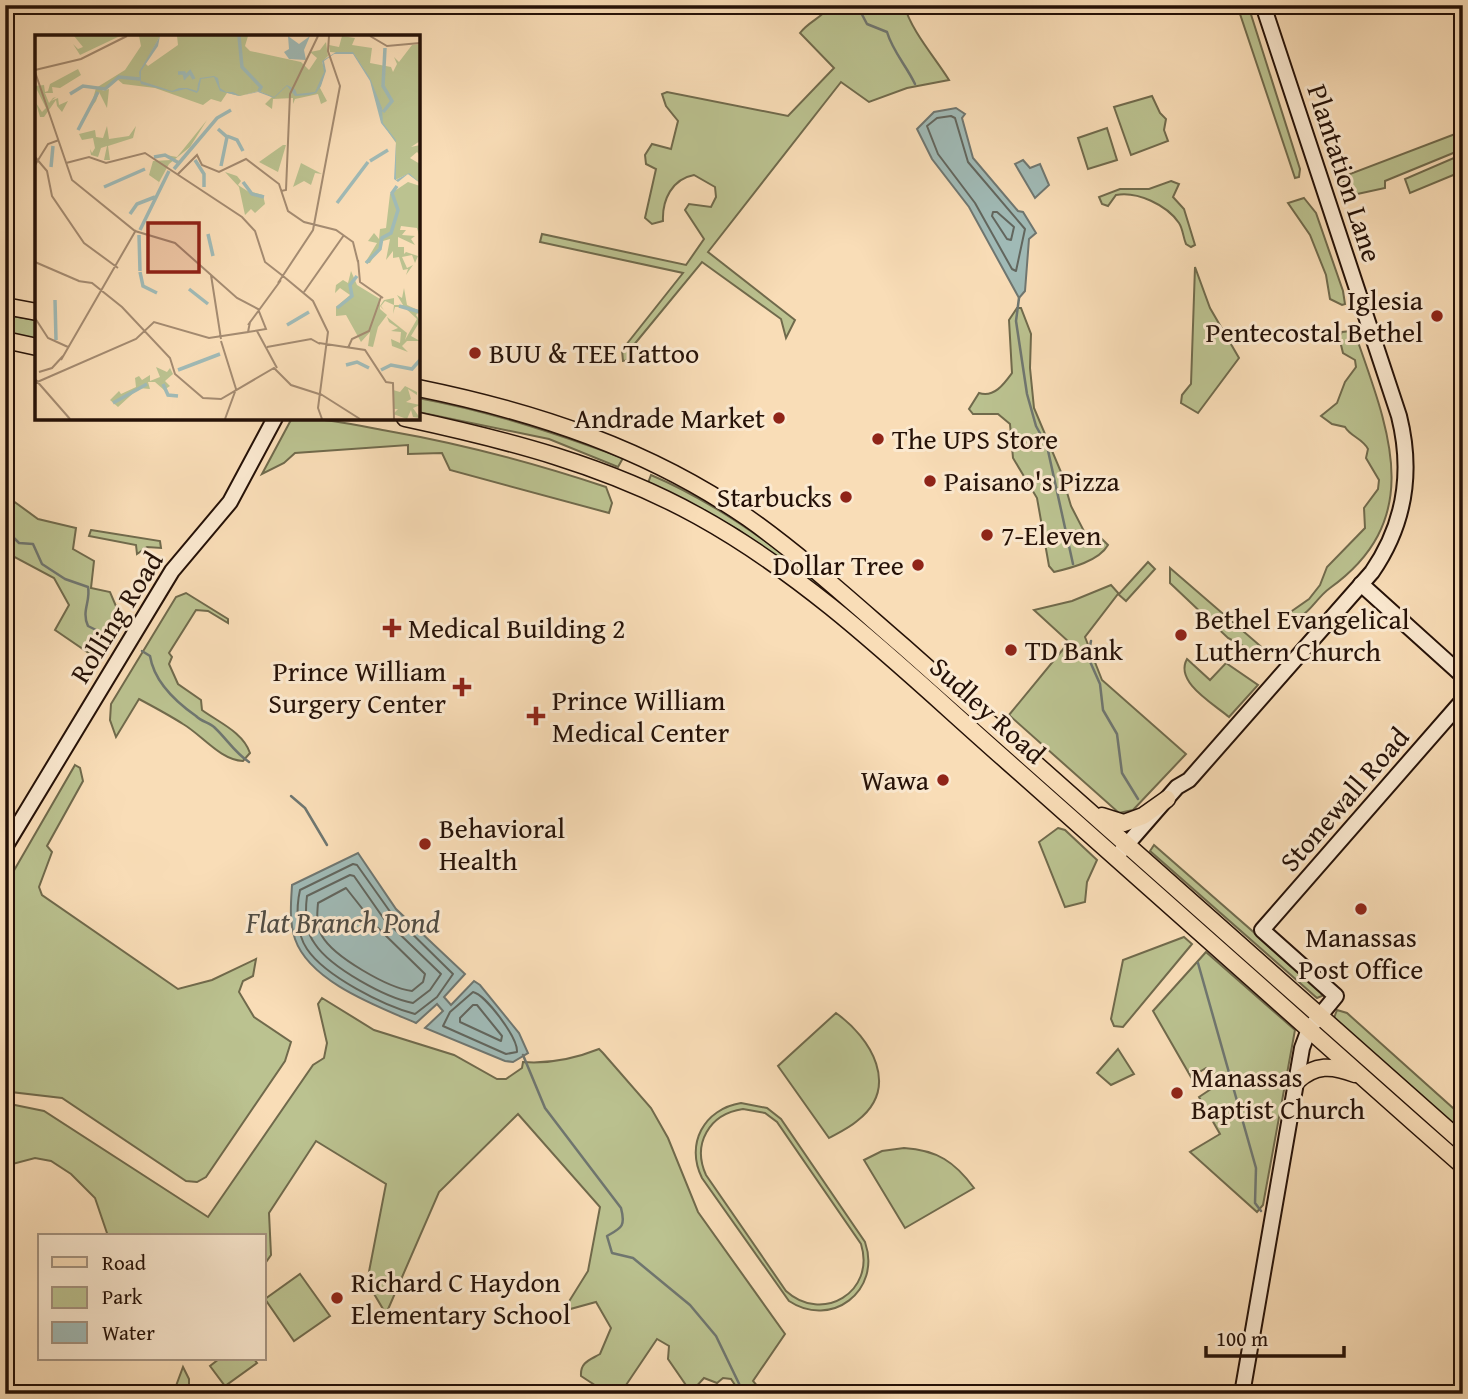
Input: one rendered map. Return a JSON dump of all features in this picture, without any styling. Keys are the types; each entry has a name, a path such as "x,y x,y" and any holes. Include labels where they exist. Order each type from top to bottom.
{"main road":[{"path":"5,306 35,313"},
{"path":"5,340 35,346"},
{"name":"Sudley Road","path":"420,388 515,411 601,439 698,487 732,508 812,567 1463,1143"},
{"name":"Sudley Road","path":"414,420 498,438 586,465 660,496 747,545 841,615 1463,1166"},
{"path":"1083,806 1109,820 1124,823 1143,816 1167,799"},
{"path":"1297,1082 1310,1070 1324,1066 1350,1072 1365,1079"}],"street":[{"name":"Plantation Lane","path":"1131,848 1167,799 1189,780 1361,584 1386,550 1403,507 1407,461 1404,434 1263,5"},
{"name":"Rolling Road","path":"5,847 172,571 230,502 274,420"},
{"path":"1361,584 1463,676"},
{"name":"Stonewall Road","path":"1319,1014 1336,996 1262,930 1463,700"},
{"name":"Plantation Lane","path":"1119,860 1184,794 1189,780"},
{"path":"1242,1394 1297,1082 1309,1029 1319,1014"}],"green space":[{"path":"831,5 904,5 918,34 949,80 907,88 869,102 841,82 708,252 795,320 786,338 781,319 702,262 628,352 632,360 623,361 622,350 683,273 540,242 542,234 686,265 704,239 685,210 689,204 711,207 716,197 715,187 694,175 686,177 670,192 664,206 663,221 652,224 645,218 656,169 646,164 645,155 652,144 671,149 678,121 666,106 662,94 667,92 788,116 834,68 800,33"},
{"path":"1237,5 1248,5 1300,169 1299,177 1295,178"},
{"path":"1152,96 1166,119 1164,130 1168,141 1131,155 1114,107"},
{"path":"1107,128 1117,160 1088,169 1078,138"},
{"path":"1463,131 1463,149 1385,181 1385,188 1348,196 1342,177"},
{"path":"1463,154 1463,171 1410,193 1405,179"},
{"path":"1171,181 1179,184 1173,197 1184,209 1195,245 1191,247 1186,244 1174,216 1159,205 1142,197 1124,194 1116,195 1108,206 1102,204 1099,197 1120,189 1149,189"},
{"path":"1304,198 1316,213 1345,304 1330,299 1326,275 1310,235 1288,203"},
{"path":"1195,267 1210,308 1239,358 1198,413 1181,403 1182,395 1191,384"},
{"path":"1017,308 1021,308 1031,334 1030,368 1034,408 1061,472 1071,506 1089,541 1102,539 1108,545 1091,560 1054,572 1049,566 1037,498 1013,458 1010,424 998,414 973,414 969,409 979,393 994,392 1012,373 1009,320"},
{"path":"5,315 35,320 35,342 5,336"},
{"path":"1351,331 1357,339 1369,373 1388,440 1392,472 1389,503 1379,533 1360,561 1303,615 1279,620 1309,599 1320,585 1327,567 1365,528 1364,508 1378,489 1379,480 1366,458 1366,445 1345,427 1332,424 1321,416 1337,403 1345,382 1356,367 1355,360 1343,353 1339,337 1342,332"},
{"path":"420,398 522,424 623,458 618,467 549,439 420,412"},
{"path":"291,420 323,420 444,442 552,470 606,487 612,503 609,513 450,470 442,453 408,454 408,445 295,453 284,463 262,474"},
{"path":"651,475 713,507 771,545 879,633 739,530 648,483"},
{"path":"5,495 38,519 76,528 73,549 94,561 91,588 110,592 118,611 125,618 99,660 55,630 69,605 54,578 5,552"},
{"path":"91,530 160,541 161,548 147,547 137,554 136,545 89,536"},
{"path":"1148,562 1155,569 1126,601 1118,594 1085,637 1102,680 1186,754 1133,810 1119,813 1009,715 1069,642 1034,610 1072,601 1111,585 1119,594"},
{"path":"1170,568 1265,650 1258,654 1228,638 1170,583"},
{"path":"186,593 228,619 228,623 208,611 196,610 169,653 172,657 169,664 178,684 201,700 202,710 242,739 250,753 243,761 219,752 183,724 139,699 116,737 110,720 111,704 176,597"},
{"path":"1187,659 1210,680 1226,663 1258,685 1229,717 1191,684 1184,668"},
{"path":"75,765 80,768 83,781 47,846 52,852 39,887 42,895 178,989 212,980 256,959 253,976 243,981 239,992 254,1017 291,1042 285,1061 206,1177 197,1182 186,1181 62,1098 11,1092 5,1071 5,886"},
{"path":"1058,828 1065,830 1097,860 1087,882 1085,902 1065,907 1039,842"},
{"path":"1154,845 1321,991 1322,996 1317,998 1150,851"},
{"path":"1184,937 1192,944 1123,1027 1114,1026 1111,1019 1123,960"},
{"path":"1206,952 1295,1030 1263,1205 1257,1212 1190,1152 1220,1134 1199,1097 1217,1085 1206,1068 1191,1077 1153,1011"},
{"path":"322,998 374,1030 454,1055 497,1079 506,1079 522,1068 523,1062 562,1060 599,1049 651,1108 668,1138 698,1212 785,1334 753,1381 764,1394 741,1394 731,1379 723,1378 717,1383 704,1378 694,1389 688,1388 668,1359 669,1346 657,1339 620,1394 607,1393 581,1376 584,1364 600,1354 611,1328 596,1302 563,1311 588,1271 600,1207 518,1114 439,1192 386,1314 367,1282 386,1184 316,1141 269,1213 271,1255 266,1262 266,1234 107,1234 95,1198 71,1174 51,1161 35,1158 5,1166 5,1103 44,1111 208,1217 313,1065 324,1058 327,1043 318,1004"},
{"path":"1337,1010 1347,1013 1463,1117 1463,1134 1334,1018"},
{"path":"836,1013 849,1023 870,1049 879,1078 877,1093 870,1108 854,1124 829,1138 778,1066"},
{"path":"1118,1049 1134,1074 1111,1085 1097,1073"},
{"path":"741,1103 767,1108 781,1119 865,1242 868,1260 866,1276 859,1290 836,1308 805,1309 789,1301 702,1178 696,1153 701,1130 717,1112","holes":["743,1109 765,1113 777,1122 861,1244 864,1261 861,1276 843,1298 830,1303 815,1304 800,1300 786,1291 706,1175 701,1152 706,1132 713,1124 721,1117"]},
{"path":"904,1148 926,1151 944,1159 960,1171 974,1188 905,1228 864,1160 882,1151"},
{"path":"300,1274 330,1316 294,1341 266,1298"},
{"path":"218,1360 255,1360 257,1363 225,1386 210,1366"},
{"path":"183,1367 189,1379 189,1394 173,1394"}],"water":[{"path":"956,108 965,114 962,118 973,158 1018,211 1023,212 1036,233 1029,239 1025,291 1019,298 969,207 932,159 917,129 934,112"},
{"path":"1023,160 1030,168 1040,164 1049,185 1035,198 1015,164"},
{"name":"Flat Branch Pond","path":"358,853 396,909 465,974 444,997 451,1005 474,981 480,985 519,1033 528,1053 513,1062 505,1061 425,1028 443,1011 437,1004 416,1023 347,991 315,968 303,954 295,939 292,925 292,885"}],"waterway":[{"path":"857,5 867,24 887,32 915,84"},
{"path":"1019,298 1016,321 1027,394 1036,426 1047,446 1073,564"},
{"path":"5,529 19,543 33,544 42,564 65,579 88,587 85,616 88,626 112,638"},
{"path":"1091,641 1088,657 1100,684 1103,710 1117,734 1122,773 1138,799"},
{"path":"142,651 150,656 156,674 174,697 198,718 214,727 249,762"},
{"path":"291,796 305,808 327,845"},
{"path":"1198,963 1256,1168 1255,1203 1261,1211"},
{"path":"523,1055 545,1108 621,1208 621,1226 607,1236 612,1253 633,1258 690,1305 716,1336 744,1394"}],"place":[{"name":"Iglesia Pentecostal Bethel","path":"1437,316"},
{"name":"BUU & TEE Tattoo","path":"475,353"},
{"name":"Andrade Market","path":"779,418"},
{"name":"The UPS Store","path":"878,439"},
{"name":"Paisano's Pizza","path":"930,481"},
{"name":"Starbucks","path":"846,497"},
{"name":"7-Eleven","path":"987,535"},
{"name":"Dollar Tree","path":"918,565"},
{"name":"Medical Building 2","path":"392,628"},
{"name":"Bethel Evangelical Luthern Church","path":"1181,635"},
{"name":"TD Bank","path":"1011,650"},
{"name":"Prince William Surgery Center","path":"462,687"},
{"name":"Prince William Medical Center","path":"536,716"},
{"name":"Wawa","path":"943,780"},
{"name":"Behavioral Health","path":"425,844"},
{"name":"Manassas Post Office","path":"1361,909"},
{"name":"Manassas Baptist Church","path":"1177,1093"},
{"name":"Richard C Haydon Elementary School","path":"337,1298"}]}
